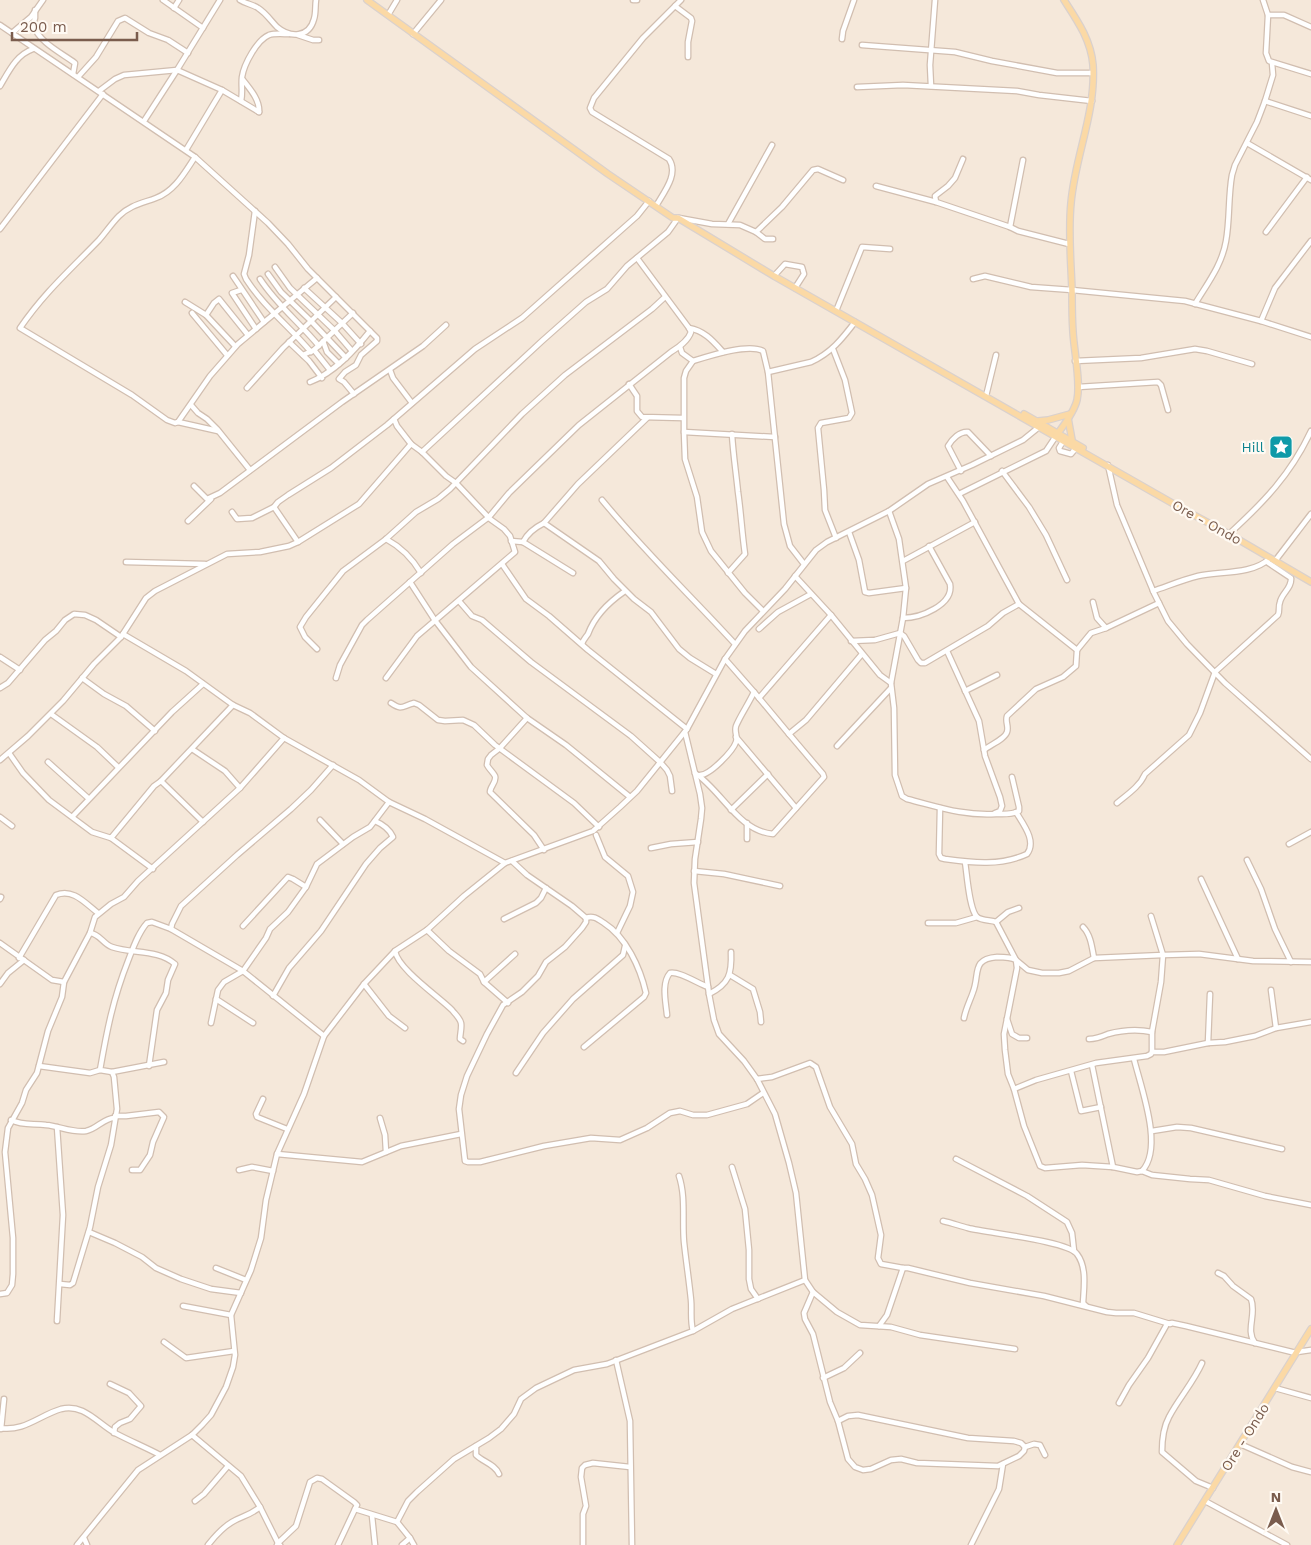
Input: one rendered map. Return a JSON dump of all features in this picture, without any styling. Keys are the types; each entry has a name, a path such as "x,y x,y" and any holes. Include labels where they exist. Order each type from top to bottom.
{"main road":[{"path":"366,0 608,174 675,218 1039,427 1072,440 1098,457 1105,464"},
{"path":"1057,435 1078,399 1072,332 1069,244 1070,203 1092,101 1093,73 1092,62 1083,31 1064,0"},
{"path":"1004,406 1010,407 1036,421 1076,448 1105,464"},
{"path":"1036,421 1069,416"},
{"path":"1069,416 1072,440"},
{"name":"Ore - Ondo","path":"1105,464 1311,582"},
{"name":"Ore - Ondo","path":"1178,1545 1311,1329"}],"street":[{"path":"12,33 31,17 43,0"},
{"path":"163,0 203,28"},
{"path":"174,8 179,0"},
{"path":"144,121 220,0"},
{"path":"240,0 257,8 278,28 290,34"},
{"path":"298,35 305,33 311,27 314,20 316,0"},
{"path":"388,15 396,0"},
{"path":"413,34 442,0"},
{"path":"656,206 673,172 669,158 592,112 590,108 594,98 643,38 681,0"},
{"path":"842,38 842,31 854,0"},
{"path":"931,86 935,0"},
{"path":"1263,0 1268,15 1266,54 1269,61 1311,74"},
{"path":"674,6 692,20 688,42 688,57"},
{"path":"35,10 33,25 36,33 75,63 73,74"},
{"path":"1268,15 1284,15 1311,26"},
{"path":"78,78 96,57 118,21 125,18 149,33 168,40 188,53"},
{"path":"0,26 195,156 288,244 317,278 375,336 377,341 361,355 356,365 345,372 340,379 354,394"},
{"path":"240,101 243,92 242,79 247,61 261,41 267,36 290,34 319,40"},
{"path":"862,44 955,52 1057,73 1093,73"},
{"path":"0,86 14,62 34,49"},
{"path":"1195,304 1212,278 1223,253 1226,241 1232,174 1265,101 1273,75 1272,62"},
{"path":"0,229 101,93 115,79 124,75 177,70 222,90 259,112 260,109 253,93 242,79"},
{"path":"857,87 903,85 1017,90 1039,95 1092,101"},
{"path":"186,150 222,90"},
{"path":"1265,101 1311,116"},
{"path":"1247,143 1309,179 1266,232"},
{"path":"728,224 772,145"},
{"path":"195,156 179,182 158,197 130,207 118,216 100,239 53,285 20,328 132,395 172,423 178,422 218,431"},
{"path":"936,202 935,196 955,178 963,158"},
{"path":"1010,227 1023,160"},
{"path":"756,232 782,208 813,170 818,169 843,180"},
{"path":"876,186 936,202 1018,231 1069,244"},
{"path":"232,512 237,519 252,518 274,508 278,502 331,468 394,419 474,349 522,318 637,216 649,201"},
{"path":"255,211 249,255 244,274 256,294 330,370"},
{"path":"422,452 586,302 607,288 618,275 668,232 675,218 712,224 740,225 756,232 765,240 773,239"},
{"path":"1261,321 1275,288 1311,241"},
{"path":"836,311 862,247 890,250"},
{"path":"336,678 340,665 362,625 464,535 489,517 509,492 567,436 629,384 680,347 691,334 689,328 637,258"},
{"path":"774,276 785,264 802,267 804,274 795,288"},
{"path":"275,267 296,294 334,330 352,351"},
{"path":"268,274 280,292 312,320 325,340 346,358"},
{"path":"233,276 264,322"},
{"path":"973,279 985,276 1031,287 1173,300 1261,321 1311,337"},
{"path":"178,422 210,376 235,346 317,278"},
{"path":"260,279 281,308 304,328 319,346"},
{"path":"304,288 342,323 361,344"},
{"path":"241,290 232,293 256,328"},
{"path":"247,388 289,342 336,297"},
{"path":"317,649 305,637 300,627 343,571 386,539 412,515 438,499 456,483 522,414 565,375 665,298"},
{"path":"206,315 214,303 220,299 248,335"},
{"path":"185,302 206,315 235,346"},
{"path":"192,313 227,355"},
{"path":"303,355 319,346 353,313"},
{"path":"768,372 811,362 833,349 855,322"},
{"path":"188,522 212,498 354,394 390,370 446,325"},
{"path":"689,328 710,338 723,352"},
{"path":"310,382 322,378 339,364 361,344 370,332"},
{"path":"325,340 327,352 339,364"},
{"path":"289,342 303,355 322,378"},
{"path":"680,347 682,352 693,361"},
{"path":"763,610 728,573 707,545 702,532 698,503 685,459 684,378 686,371 693,361 723,352 743,349 763,351 768,372 784,524 790,546 804,564"},
{"path":"833,349 845,380 852,413 852,416 848,418 821,423 818,428 824,510 836,538"},
{"path":"1075,361 1141,358 1196,349 1252,364"},
{"path":"308,361 313,351"},
{"path":"986,396 996,355"},
{"path":"390,370 393,378 412,403"},
{"path":"1078,387 1158,382 1161,385 1168,410"},
{"path":"629,384 638,396 636,407 638,414 648,418 683,418"},
{"path":"191,405 218,431 250,470"},
{"path":"523,542 525,537 544,523 578,484 648,418"},
{"path":"386,678 417,636 434,619 459,601 515,552 504,529 412,444 396,426 394,419"},
{"path":"78,1545 133,1475 192,1435 211,1415 226,1387 233,1368 232,1315 261,1238 266,1200 277,1154 304,1094 324,1036 364,984 395,951 427,930 505,863 594,831 630,798 686,730 724,659 763,610 816,550 889,511 928,484 947,477 1030,436 1039,427"},
{"path":"961,470 948,446 954,437 964,431 968,432 991,456"},
{"path":"1229,534 1256,509 1284,478 1311,431"},
{"path":"684,432 775,438"},
{"path":"728,573 745,554 738,490 733,465 732,434"},
{"path":"959,494 1002,471 1046,451 1057,435"},
{"path":"1064,440 1059,448 1060,451 1071,454 1076,448"},
{"path":"0,760 51,714 122,636 146,598 155,591 231,553 260,552 289,546 298,542 358,504 412,444"},
{"path":"1105,464 1116,505 1168,621 1187,644 1225,683 1311,759"},
{"path":"1002,471 1029,507 1046,535 1067,580"},
{"path":"947,477 975,522 1019,604 1077,650"},
{"path":"194,486 207,500 212,498"},
{"path":"602,500 628,532 736,644"},
{"path":"274,508 298,542"},
{"path":"889,511 899,539 906,588 903,618 891,686 894,708 896,775 899,790 902,796 907,799 962,814 1016,812"},
{"path":"1153,591 1199,576 1231,573 1261,565 1271,560 1311,514"},
{"path":"903,561 975,522"},
{"path":"544,523 599,561 625,590 651,612 679,649 716,674"},
{"path":"849,532 857,554 865,592 906,588"},
{"path":"386,539 404,551 421,574"},
{"path":"511,541 523,542 573,573"},
{"path":"903,618 921,615 932,610 949,596 950,584 929,546"},
{"path":"1117,803 1143,780 1145,774 1189,735 1215,672 1278,616 1280,601 1289,587 1291,578 1271,560"},
{"path":"126,562 209,564"},
{"path":"502,564 526,599 686,730 702,808 694,871 708,987 716,1029 757,1079 775,1114 790,1163 796,1193 805,1280 813,1292 837,1312 860,1325 879,1326 920,1335 1014,1349"},
{"path":"795,576 891,686"},
{"path":"410,582 434,619 471,667 527,718 566,745 630,798"},
{"path":"582,644 600,612 625,590"},
{"path":"759,629 778,612 811,594"},
{"path":"459,601 472,616 482,620 531,662 631,736 660,762 670,776 672,791"},
{"path":"1093,602 1097,618 1106,628"},
{"path":"984,750 1006,735 1008,729 1005,721 1008,716 1036,689 1063,677 1076,666 1077,650 1091,633 1159,603"},
{"path":"900,633 904,636 921,663 947,651 1019,604"},
{"path":"0,688 8,684 45,640 65,620 74,614 85,615 186,671 233,705 250,713 284,738 359,780 390,802 426,819 505,863"},
{"path":"760,698 831,615"},
{"path":"851,641 875,640 900,633"},
{"path":"947,651 979,721 984,750 1002,806 1000,811 994,814"},
{"path":"789,734 806,720 862,654"},
{"path":"0,657 20,670"},
{"path":"695,773 709,783 731,810 747,824 758,830 773,834 824,777 760,698 724,659"},
{"path":"965,691 997,675"},
{"path":"82,678 104,694 126,706 155,731"},
{"path":"73,816 79,812 88,798 172,712 203,684"},
{"path":"837,746 891,686"},
{"path":"695,773 704,775 710,772 733,747 737,724 754,692"},
{"path":"391,703 399,708 414,703 438,720 445,722 469,721 500,748 574,803 599,827"},
{"path":"111,838 154,786 161,781 233,705"},
{"path":"51,714 97,747 118,767"},
{"path":"527,718 500,748 491,755 486,762 486,766 495,775 490,792 534,835 544,850"},
{"path":"736,737 796,808"},
{"path":"0,1294 7,1293 11,1288 13,1274 11,1202 5,1152 6,1134 11,1120 39,1066 48,1031 62,997 64,982 90,933 92,922 98,913 124,897 138,881 240,788 284,738"},
{"path":"192,749 225,771 240,788"},
{"path":"9,753 23,773 49,800 92,832 111,838 153,869"},
{"path":"48,762 88,798"},
{"path":"171,929 182,906 237,855 291,809 333,765"},
{"path":"731,810 768,774"},
{"path":"1012,777 1019,807 1016,812"},
{"path":"161,781 203,822"},
{"path":"210,1023 218,990 224,982 243,971 270,930 288,912 306,886 319,861 367,829 390,802"},
{"path":"940,808 939,854 941,858 965,862 995,862 1027,854 1031,846 1030,837 1016,812"},
{"path":"0,817 12,826"},
{"path":"320,820 342,844"},
{"path":"273,996 289,968 322,930 366,864 393,837 381,823 375,821"},
{"path":"747,824 747,839"},
{"path":"1289,844 1311,832"},
{"path":"596,835 605,857 628,876 633,892 630,906 617,933"},
{"path":"651,848 698,842"},
{"path":"1247,860 1261,889 1275,929 1291,962"},
{"path":"512,861 527,875 586,918"},
{"path":"965,862 971,900 977,916"},
{"path":"694,871 724,874 780,886"},
{"path":"243,926 288,877 306,886"},
{"path":"1201,879 1238,959"},
{"path":"504,919 536,902 541,898 546,888"},
{"path":"0,984 21,959 56,895 70,892 98,913"},
{"path":"996,922 1008,912 1019,908"},
{"path":"584,1047 639,1002 646,993 635,961 617,933 598,919 590,916 586,918"},
{"path":"928,923 956,923 977,916 996,922 1016,960 1018,966 1004,1034 1005,1050 1008,1074 1024,1126 1040,1166 1045,1168 1082,1165 1113,1167 1138,1172 1142,1171 1152,1175 1218,1181 1265,1196 1311,1205"},
{"path":"1151,916 1163,955 1161,982 1152,1032 1152,1052"},
{"path":"586,918 586,922 574,937 546,962 534,980 503,1006 467,1076 459,1109 465,1161 480,1162 544,1146 591,1138 620,1140 647,1128 670,1113 680,1111 699,1115 730,1110 747,1104 763,1093"},
{"path":"100,1070 110,1012 117,989 132,950 147,923 152,922 171,929 243,971 324,1036"},
{"path":"1083,927 1086,929 1090,939 1094,958"},
{"path":"427,930 449,951 480,974 484,982 508,1003"},
{"path":"90,933 95,934 112,947 164,957 175,964 168,980 166,993 157,1010 149,1066"},
{"path":"0,943 52,980 64,982"},
{"path":"516,1073 552,1022 572,999 622,955 625,950 624,945"},
{"path":"395,951 407,970 445,1003 460,1020 460,1039 463,1041"},
{"path":"709,994 719,989 730,975 731,952"},
{"path":"484,982 515,954"},
{"path":"964,1018 968,1001 974,990 978,965 983,960 989,958 1000,957 1016,960 1028,970 1042,973 1069,971 1094,958 1163,955 1199,954 1238,959 1311,962"},
{"path":"1016,977 1028,970"},
{"path":"667,1015 665,988 666,978 670,973 678,973 698,984 708,987"},
{"path":"730,975 753,989 761,1022"},
{"path":"364,984 389,1016 405,1028"},
{"path":"1271,990 1276,1028"},
{"path":"1208,1043 1210,994"},
{"path":"216,999 253,1023"},
{"path":"1006,1018 1012,1034 1019,1038 1027,1038"},
{"path":"1014,1089 1036,1080 1113,1060 1134,1059 1146,1056 1152,1052 1164,1052 1208,1043 1225,1042 1254,1036 1276,1028 1311,1022"},
{"path":"1089,1039 1098,1039 1106,1035 1126,1031 1141,1030 1152,1032"},
{"path":"1134,1059 1152,1131 1150,1160 1142,1171"},
{"path":"39,1066 90,1073 100,1070 112,1072 164,1062"},
{"path":"757,1079 772,1077 810,1063 816,1067 830,1107 852,1144 856,1164 872,1195 881,1235 879,1262 881,1264 1044,1296 1116,1313 1134,1313 1170,1324 1186,1326 1296,1353 1311,1350"},
{"path":"1092,1065 1113,1167"},
{"path":"1071,1071 1081,1111 1101,1107"},
{"path":"60,1284 70,1285 73,1283 89,1232 98,1187 111,1145 117,1109 112,1072"},
{"path":"263,1099 256,1114 257,1117 287,1129"},
{"path":"11,1120 23,1124 48,1125 79,1131 88,1130 107,1119 115,1117 159,1112 164,1117 153,1142 150,1155 140,1170 132,1170"},
{"path":"380,1118 385,1135 386,1152"},
{"path":"57,1128 63,1215 57,1321"},
{"path":"1152,1131 1170,1128 1191,1128 1282,1148"},
{"path":"277,1154 362,1162 401,1146 461,1134"},
{"path":"956,1159 1027,1196 1067,1222 1072,1233 1074,1251 1082,1262 1084,1276 1083,1303 1087,1307"},
{"path":"239,1170 252,1167 273,1171"},
{"path":"732,1167 745,1209 750,1284 758,1299"},
{"path":"679,1176 683,1197 685,1258 690,1282 691,1324 693,1331"},
{"path":"942,1221 968,1228 1058,1245 1074,1251"},
{"path":"89,1232 115,1243 142,1257 156,1268 174,1276 211,1289 241,1293"},
{"path":"216,1268 246,1280"},
{"path":"879,1326 886,1315 903,1268"},
{"path":"1218,1273 1251,1299 1254,1312 1251,1332 1253,1341 1256,1343"},
{"path":"397,1522 408,1501 417,1492 454,1459 501,1429 514,1414 520,1399 536,1388 574,1370 616,1360 693,1331 732,1309 805,1280"},
{"path":"813,1292 804,1313 805,1319 813,1334 830,1402 838,1421 849,1462 863,1470 871,1469 896,1459 917,1463 998,1466 1019,1456 1025,1447"},
{"path":"183,1306 232,1315"},
{"path":"1119,1403 1128,1385 1148,1358 1166,1326 1170,1324"},
{"path":"164,1342 186,1358 234,1351"},
{"path":"824,1378 844,1368 860,1354"},
{"path":"616,1360 630,1420 632,1545"},
{"path":"1202,1363 1197,1376 1168,1418 1162,1436 1162,1452 1196,1481 1213,1488"},
{"path":"110,1384 128,1393 141,1406 130,1419 120,1422 115,1427 114,1433"},
{"path":"1275,1388 1311,1398"},
{"path":"4,1399 0,1429 22,1427 61,1409 75,1408 85,1412 114,1433 160,1455"},
{"path":"838,1421 848,1416 858,1415 968,1438 1014,1441 1025,1447 1034,1444 1040,1445 1045,1455"},
{"path":"192,1435 241,1476 260,1506 278,1544 296,1526 310,1482 314,1479 322,1479 354,1502 356,1504 355,1509 338,1545"},
{"path":"1240,1444 1292,1467 1311,1472"},
{"path":"476,1446 476,1455 492,1465 498,1470 499,1474"},
{"path":"582,1545 583,1514 586,1506 581,1477 582,1468 593,1463 630,1467"},
{"path":"971,1545 996,1497 1003,1464"},
{"path":"194,1501 204,1494 228,1466"},
{"path":"1205,1501 1288,1545"},
{"path":"208,1545 217,1533 233,1521 251,1514 260,1506"},
{"path":"355,1509 372,1516 397,1522 414,1545"},
{"path":"372,1516 375,1545"},
{"path":"84,1538 87,1545"},
{"path":"402,1545 410,1538"}],"shaded area":[{"path":"0,0 1311,0 1311,1545 0,1545"}],"place":[{"name":"Hill","path":"1281,447"}]}
